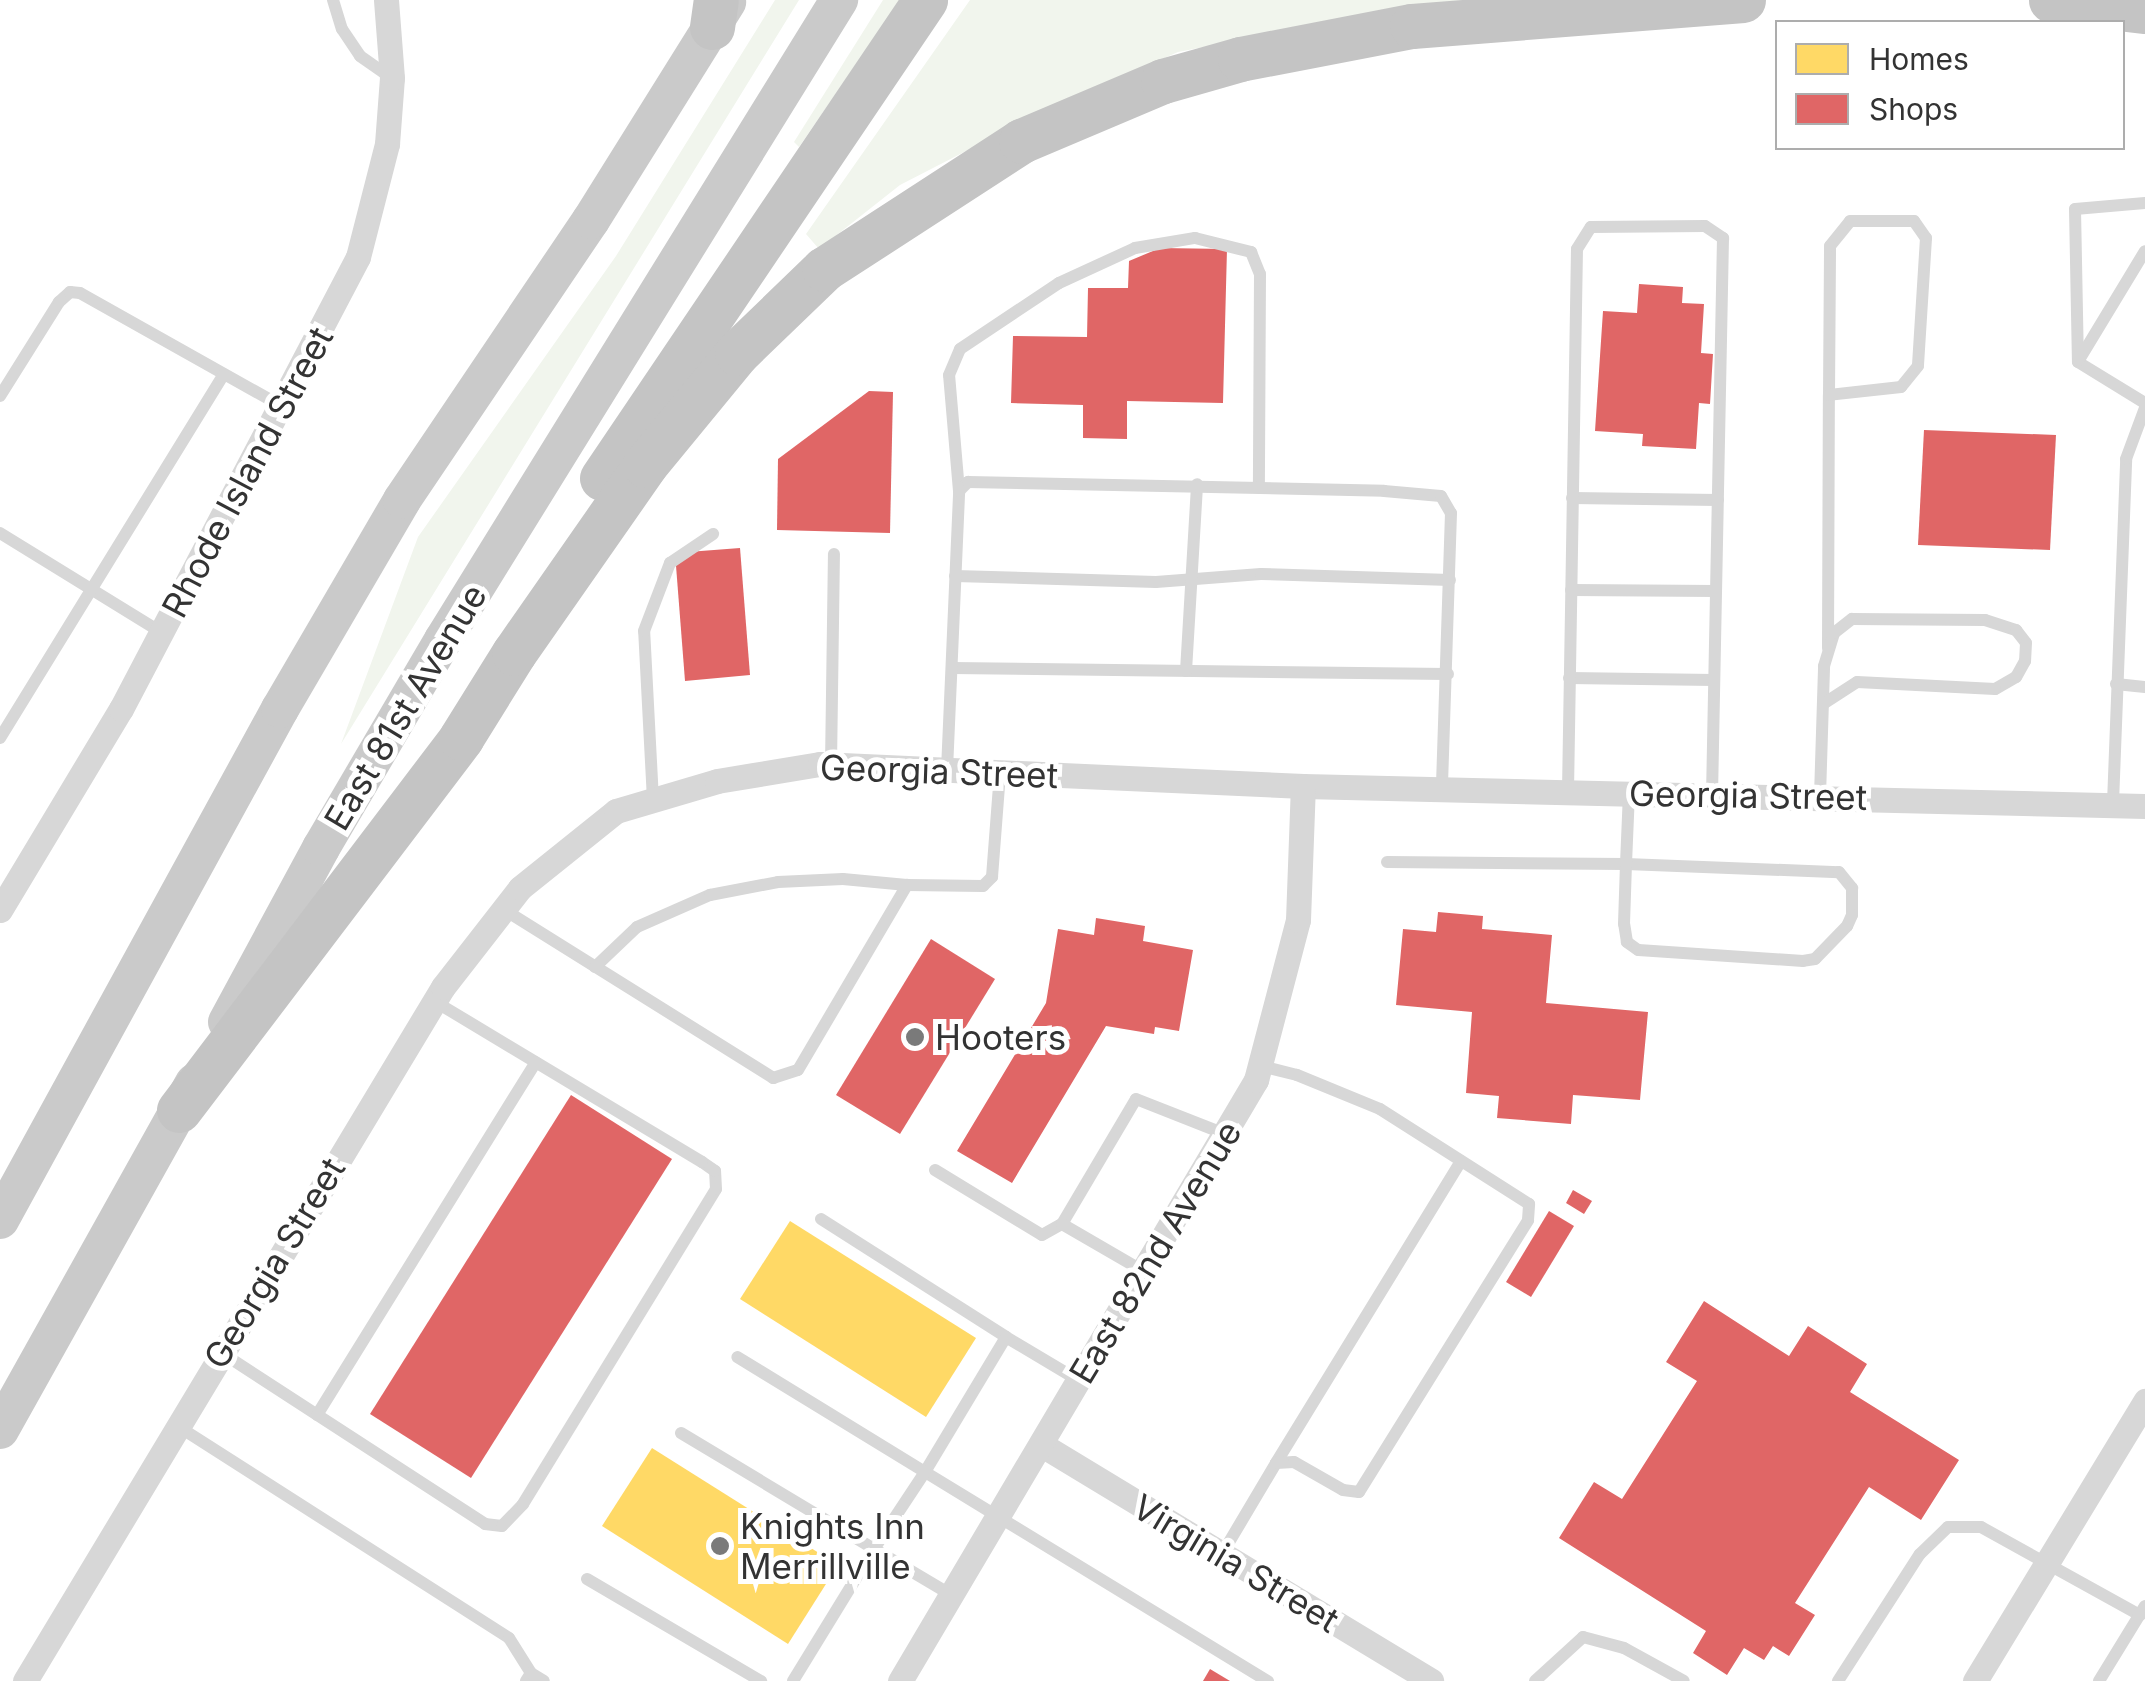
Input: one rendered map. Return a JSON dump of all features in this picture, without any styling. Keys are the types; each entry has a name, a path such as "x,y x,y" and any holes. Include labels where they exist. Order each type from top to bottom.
{"highway":[{"path":"514,653 553,556 604,474 925,0"},
{"path":"180,1110 454,746 645,465 737,352 824,269 1021,141 1162,81 1240,59 1412,26 1743,0"},
{"path":"2051,0 2145,11"}],"main road":[{"name":"East 81st Avenue","path":"0,1430 180,1110 321,848 839,0"},
{"path":"0,1220 280,709 402,500 591,220 719,9"}],"street":[{"name":"Rhode Island Street","path":"0,910 161,632 358,257 381,179 392,78 386,0"},
{"name":"Georgia Street","path":"25,1681 434,1001 520,888 616,811 716,781 831,764 1303,786 2145,806"},
{"name":"East 82nd Avenue","path":"900,1681 1225,1134 1260,1066 1298,920 1303,786"},
{"path":"1975,1681 2145,1401"},
{"name":"Virginia Street","path":"1042,1445 1431,1681"}],"lane":[{"path":"333,0 342,28 360,56 392,78"},
{"path":"2078,362 2075,209 2145,204"},
{"path":"1820,796 1828,648 1829,394 1830,246 1850,221 1914,221 1926,238 1918,366 1902,388 1829,394"},
{"path":"1568,792 1576,249 1591,227 1705,226 1724,238 1712,794"},
{"path":"948,770 959,491 949,376 960,349 1059,283 1135,248 1195,238 1252,252 1260,274 1259,487"},
{"path":"2078,362 2145,251"},
{"path":"0,396 59,302 70,292 80,292 282,407"},
{"path":"2078,362 2145,405 2126,459 2113,803"},
{"path":"0,738 224,374"},
{"path":"959,491 968,482 1001,479 1440,496 1451,513 1442,789"},
{"path":"1186,671 1198,484"},
{"path":"1572,498 1718,500"},
{"path":"0,533 161,632"},
{"path":"653,800 644,631 670,563 713,534"},
{"path":"831,764 834,554"},
{"path":"956,576 1194,579 1261,574 1450,580"},
{"path":"1571,590 1716,591"},
{"path":"1823,704 1856,682 1995,689 2016,676 2025,661 2026,643 2016,630 1985,620 1852,619 1834,633 1828,648"},
{"path":"952,668 1448,674"},
{"path":"1570,678 1714,680"},
{"path":"2116,684 2145,687"},
{"path":"595,967 638,927 710,895 778,882 843,879 982,886 992,877 1000,772"},
{"path":"1388,862 1626,864 1839,872 1852,888 1852,915 1815,958 1803,962 1656,954 1627,942 1626,864 1629,793"},
{"path":"504,910 773,1078 798,1070 907,885"},
{"path":"220,1351 485,1524 502,1526 522,1504 716,1189 715,1171 702,1162 434,1001"},
{"path":"317,1415 536,1062"},
{"path":"1260,1066 1297,1075 1380,1109 1529,1204 1528,1220 1359,1492 1343,1490 1294,1462 1276,1463"},
{"path":"935,1170 1042,1236 1062,1224 1136,1100 1225,1134"},
{"path":"1222,1554 1461,1161"},
{"path":"821,1220 1078,1380"},
{"path":"1062,1224 1143,1271"},
{"path":"793,1681 1006,1337"},
{"path":"737,1357 1268,1681"},
{"path":"176,1425 509,1638 529,1677 544,1681"},
{"path":"681,1433 953,1596"},
{"path":"1838,1681 1920,1554 1948,1526 1980,1526 2142,1610 2098,1681"},
{"path":"587,1579 761,1681"},
{"path":"1535,1681 1583,1637 1624,1648 1684,1681"}],"shaded area":[{"path":"775,0 799,0 341,744 418,537 616,256"},
{"path":"883,0 900,0 799,147 794,142"},
{"path":"970,0 1497,0 1369,15 1178,52 1044,111 900,185 819,249 806,234"}],"building: Homes":[{"name":"Knights Inn Merrillville","path":"790,1221 976,1338 926,1417 740,1299"},
{"name":"Knights Inn Merrillville","path":"652,1448 838,1565 788,1644 602,1526"}],"building: Shops":[{"path":"1160,248 1227,249 1223,403 1127,401 1127,439 1083,438 1083,405 1011,403 1013,336 1087,337 1088,288 1128,288 1129,261"},
{"path":"1639,284 1683,287 1682,303 1704,304 1701,353 1713,354 1710,404 1699,403 1696,449 1642,446 1643,434 1595,431 1603,311 1637,313"},
{"path":"869,391 893,392 890,533 777,530 778,459"},
{"path":"1924,430 2056,435 2050,550 1918,545"},
{"path":"740,548 750,675 685,681 675,553"},
{"path":"1438,912 1483,916 1482,929 1552,935 1546,1003 1648,1012 1640,1100 1573,1095 1571,1124 1497,1118 1499,1096 1466,1093 1472,1012 1396,1005 1403,929 1436,932"},
{"path":"1096,918 1145,926 1143,941 1193,950 1179,1031 1155,1027 1154,1034 1106,1026 1012,1183 957,1151 1046,1003 1058,929 1094,935"},
{"name":"Hooters","path":"931,939 995,979 900,1134 836,1095"},
{"path":"571,1095 672,1159 471,1478 370,1414"},
{"path":"1573,1190 1592,1201 1584,1214 1566,1203"},
{"path":"1549,1211 1574,1226 1531,1297 1506,1282"},
{"path":"1704,1301 1789,1356 1808,1326 1867,1364 1850,1392 1959,1460 1921,1520 1869,1487 1795,1603 1815,1615 1789,1656 1773,1646 1764,1660 1744,1648 1727,1675 1693,1653 1706,1631 1559,1538 1594,1482 1622,1499 1697,1381 1666,1362"},
{"path":"1210,1669 1230,1681 1203,1681"}],"place":[{"name":"Hooters","path":"915,1037"},
{"name":"Knights Inn Merrillville","path":"720,1546"}]}
